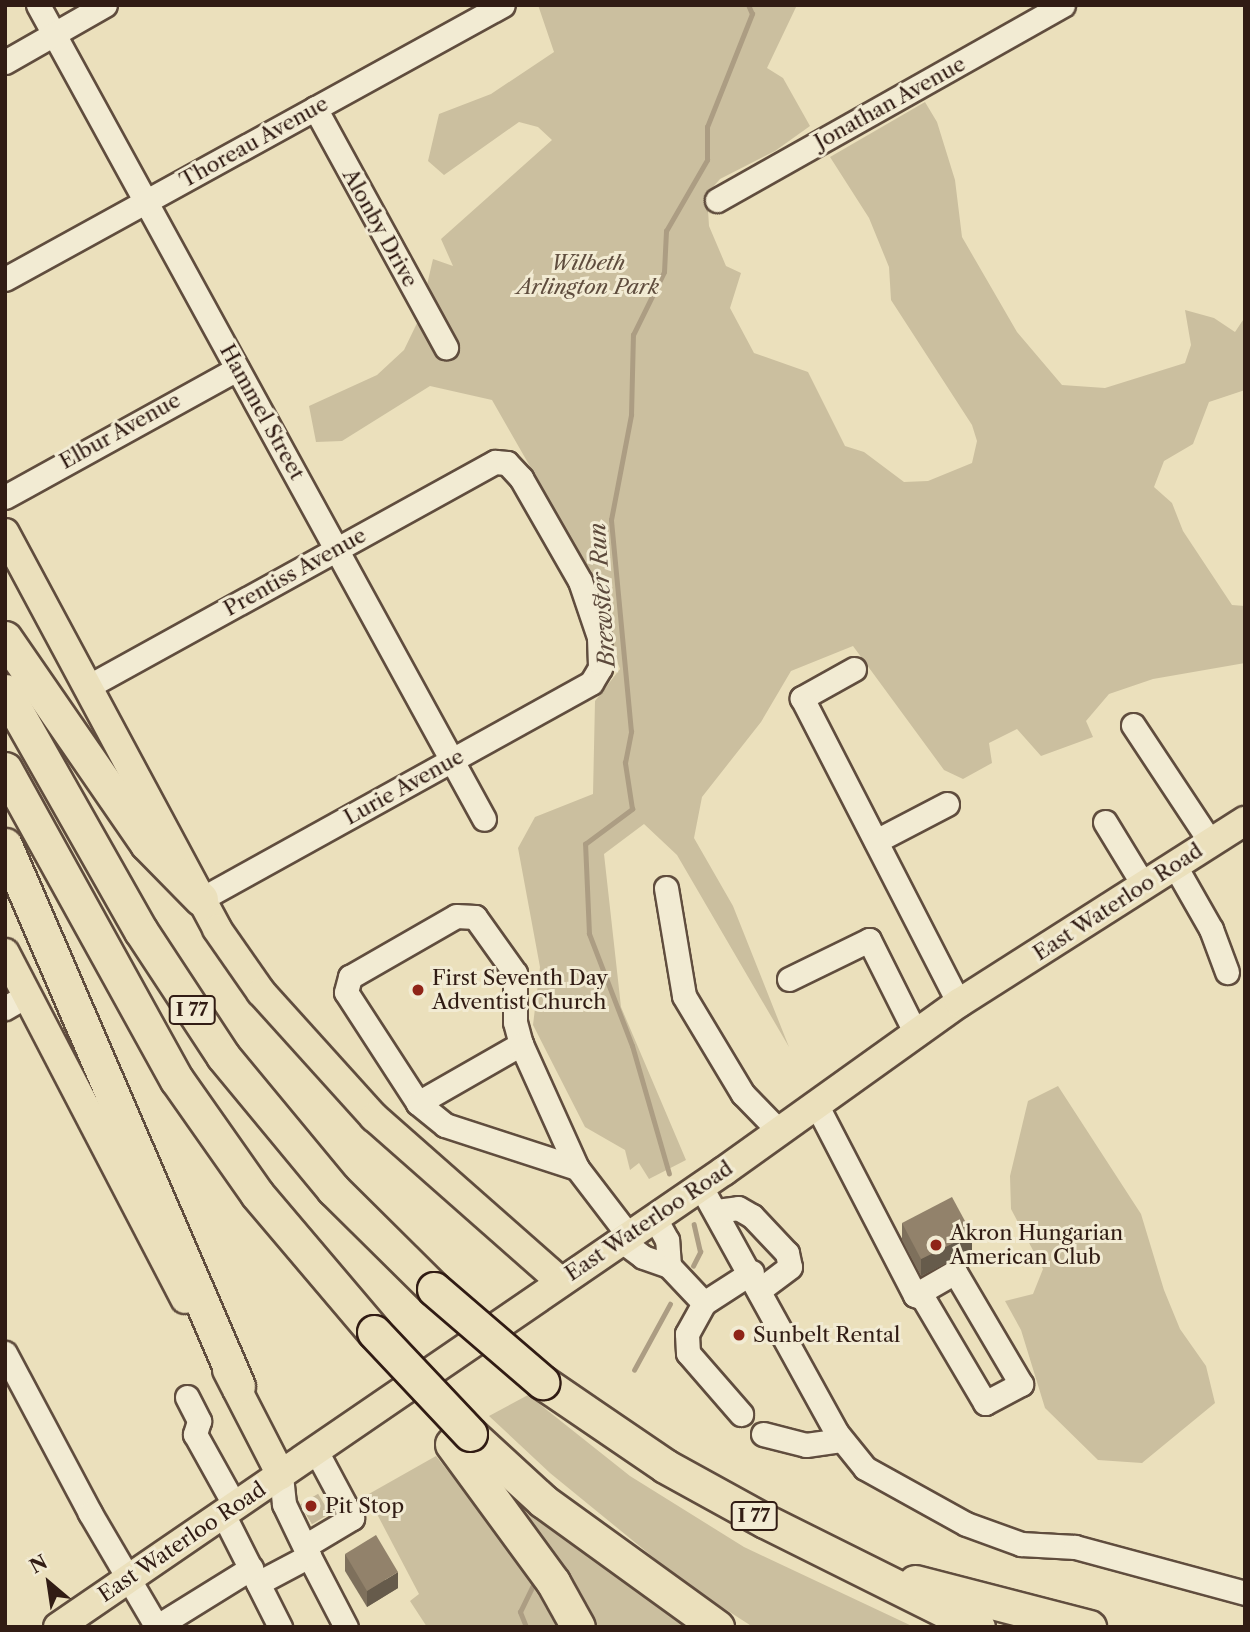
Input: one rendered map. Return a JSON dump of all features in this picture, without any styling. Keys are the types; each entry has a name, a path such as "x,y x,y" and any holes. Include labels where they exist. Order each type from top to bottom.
{"highway":[{"path":"5,638 147,844 201,899"},
{"name":"I 77","path":"5,691 141,932 223,1056 332,1189 434,1289 542,1382 665,1466 865,1573 978,1627"},
{"name":"I 77","path":"5,769 177,1080 286,1229 369,1334 461,1439"},
{"path":"5,845 238,1386"},
{"path":"461,1439 554,1582 578,1627"},
{"path":"461,1439 717,1627"},
{"path":"865,1573 921,1583 1089,1627"}],"main road":[{"path":"5,533 201,899 239,963 307,1047 424,1163 561,1282"},
{"name":"East Waterloo Road","path":"58,1627 701,1187 959,1003 1245,821"},
{"path":"5,953 16,1002 206,1341 238,1386 281,1475"}],"street":[{"name":"Hammel Street","path":"38,5 484,819"},
{"path":"5,62 105,5"},
{"name":"Thoreau Avenue","path":"5,279 503,5"},
{"name":"Jonathan Avenue","path":"717,200 1063,5"},
{"name":"Alonby Drive","path":"314,108 446,347"},
{"name":"Elbur Avenue","path":"5,497 237,369"},
{"name":"Prentiss Avenue","path":"89,686 502,461 522,478 593,608 600,668"},
{"name":"Lurie Avenue","path":"201,899 575,694 595,678 600,668"},
{"path":"854,669 802,698 959,1003"},
{"path":"1133,725 1211,843"},
{"path":"876,841 947,804"},
{"path":"1105,822 1144,886"},
{"path":"1175,866 1212,929 1227,972"},
{"path":"666,888 684,996 743,1094 779,1130"},
{"path":"577,1168 446,1125 418,1103 346,992 350,977 456,916 475,918 515,973 515,1022 521,1044 577,1168 625,1238 643,1257 669,1266 704,1303"},
{"path":"789,979 869,940 916,1034"},
{"path":"418,1103 521,1044"},
{"path":"816,1104 915,1296"},
{"path":"701,1187 756,1281 841,1440 865,1468 966,1524 1021,1544 1075,1547 1245,1593"},
{"path":"717,1211 738,1208 752,1216 787,1253 790,1267 704,1303 687,1334 688,1353 740,1414"},
{"path":"655,1218 667,1240 669,1266"},
{"path":"955,1272 1021,1384 985,1403 923,1297 915,1296 955,1272"},
{"path":"5,1353 127,1580 157,1627 307,1551 352,1518 316,1508 284,1504 281,1475"},
{"path":"187,1397 199,1421 195,1434 229,1510 254,1576 280,1627"},
{"path":"763,1434 806,1445 841,1440"},
{"path":"316,1451 316,1508 307,1551 346,1627"}],"green space":[{"name":"Wilbeth Arlington Park","path":"538,5 797,5 767,68 783,78 810,126 775,151 720,179 707,194 709,226 726,266 741,273 730,308 754,353 808,372 845,446 864,452 904,482 928,481 972,463 977,441 972,425 891,300 889,267 869,218 830,157 925,102 937,122 955,180 962,237 1017,332 1062,385 1105,388 1185,363 1191,345 1185,310 1214,318 1235,332 1245,317 1245,390 1209,402 1193,444 1164,461 1154,487 1172,503 1183,531 1232,605 1245,606 1245,663 1153,679 1109,694 1086,721 1093,737 1041,756 1017,729 989,743 992,763 963,779 944,770 853,646 791,671 761,722 702,797 694,838 733,906 789,1047 677,855 644,824 604,854 621,1007 686,1160 649,1179 639,1163 630,1170 625,1150 585,1127 533,1025 540,967 518,848 535,817 593,794 595,701 620,669 571,538 492,400 430,386 342,441 316,442 309,406 377,375 404,350 419,319 433,259 453,266 441,239 552,140 538,127 519,122 444,175 428,161 439,114 491,94 554,52"},
{"path":"1058,1086 1141,1214 1164,1290 1180,1329 1206,1366 1215,1403 1142,1463 1098,1460 1045,1408 1021,1330 1005,1301 1033,1294 1043,1269 1011,1209 1010,1176 1028,1101"},
{"path":"528,1395 630,1476 744,1547 914,1627 753,1627 686,1584 550,1473 489,1416"},
{"path":"436,1456 548,1598 563,1627 427,1627 410,1601 419,1594 367,1495"},
{"path":"517,1489 708,1627 587,1627 497,1496"}],"building":[{"path":"952,1197 972,1234 921,1259 902,1223"},
{"path":"376,1535 398,1572 367,1591 345,1554"}],"waterway":[{"name":"Brewster Run","path":"669,1174 632,1046 589,934 585,844 632,809 625,763 631,732 611,520 631,415 633,335 664,272 666,231 707,160 707,127 752,14 748,5"},
{"name":"Brewster Run","path":"693,1266 700,1252 694,1225"},
{"name":"Brewster Run","path":"634,1370 670,1304"},
{"name":"Brewster Run","path":"526,1627 520,1612 533,1585"}],"tunnel":[{"path":"306,1514 324,1503"}],"place":[{"name":"First Seventh Day Adventist Church","path":"418,990"},
{"name":"Akron Hungarian American Club","path":"936,1245"},
{"name":"Sunbelt Rental","path":"739,1335"},
{"name":"Pit Stop","path":"311,1506"}]}
